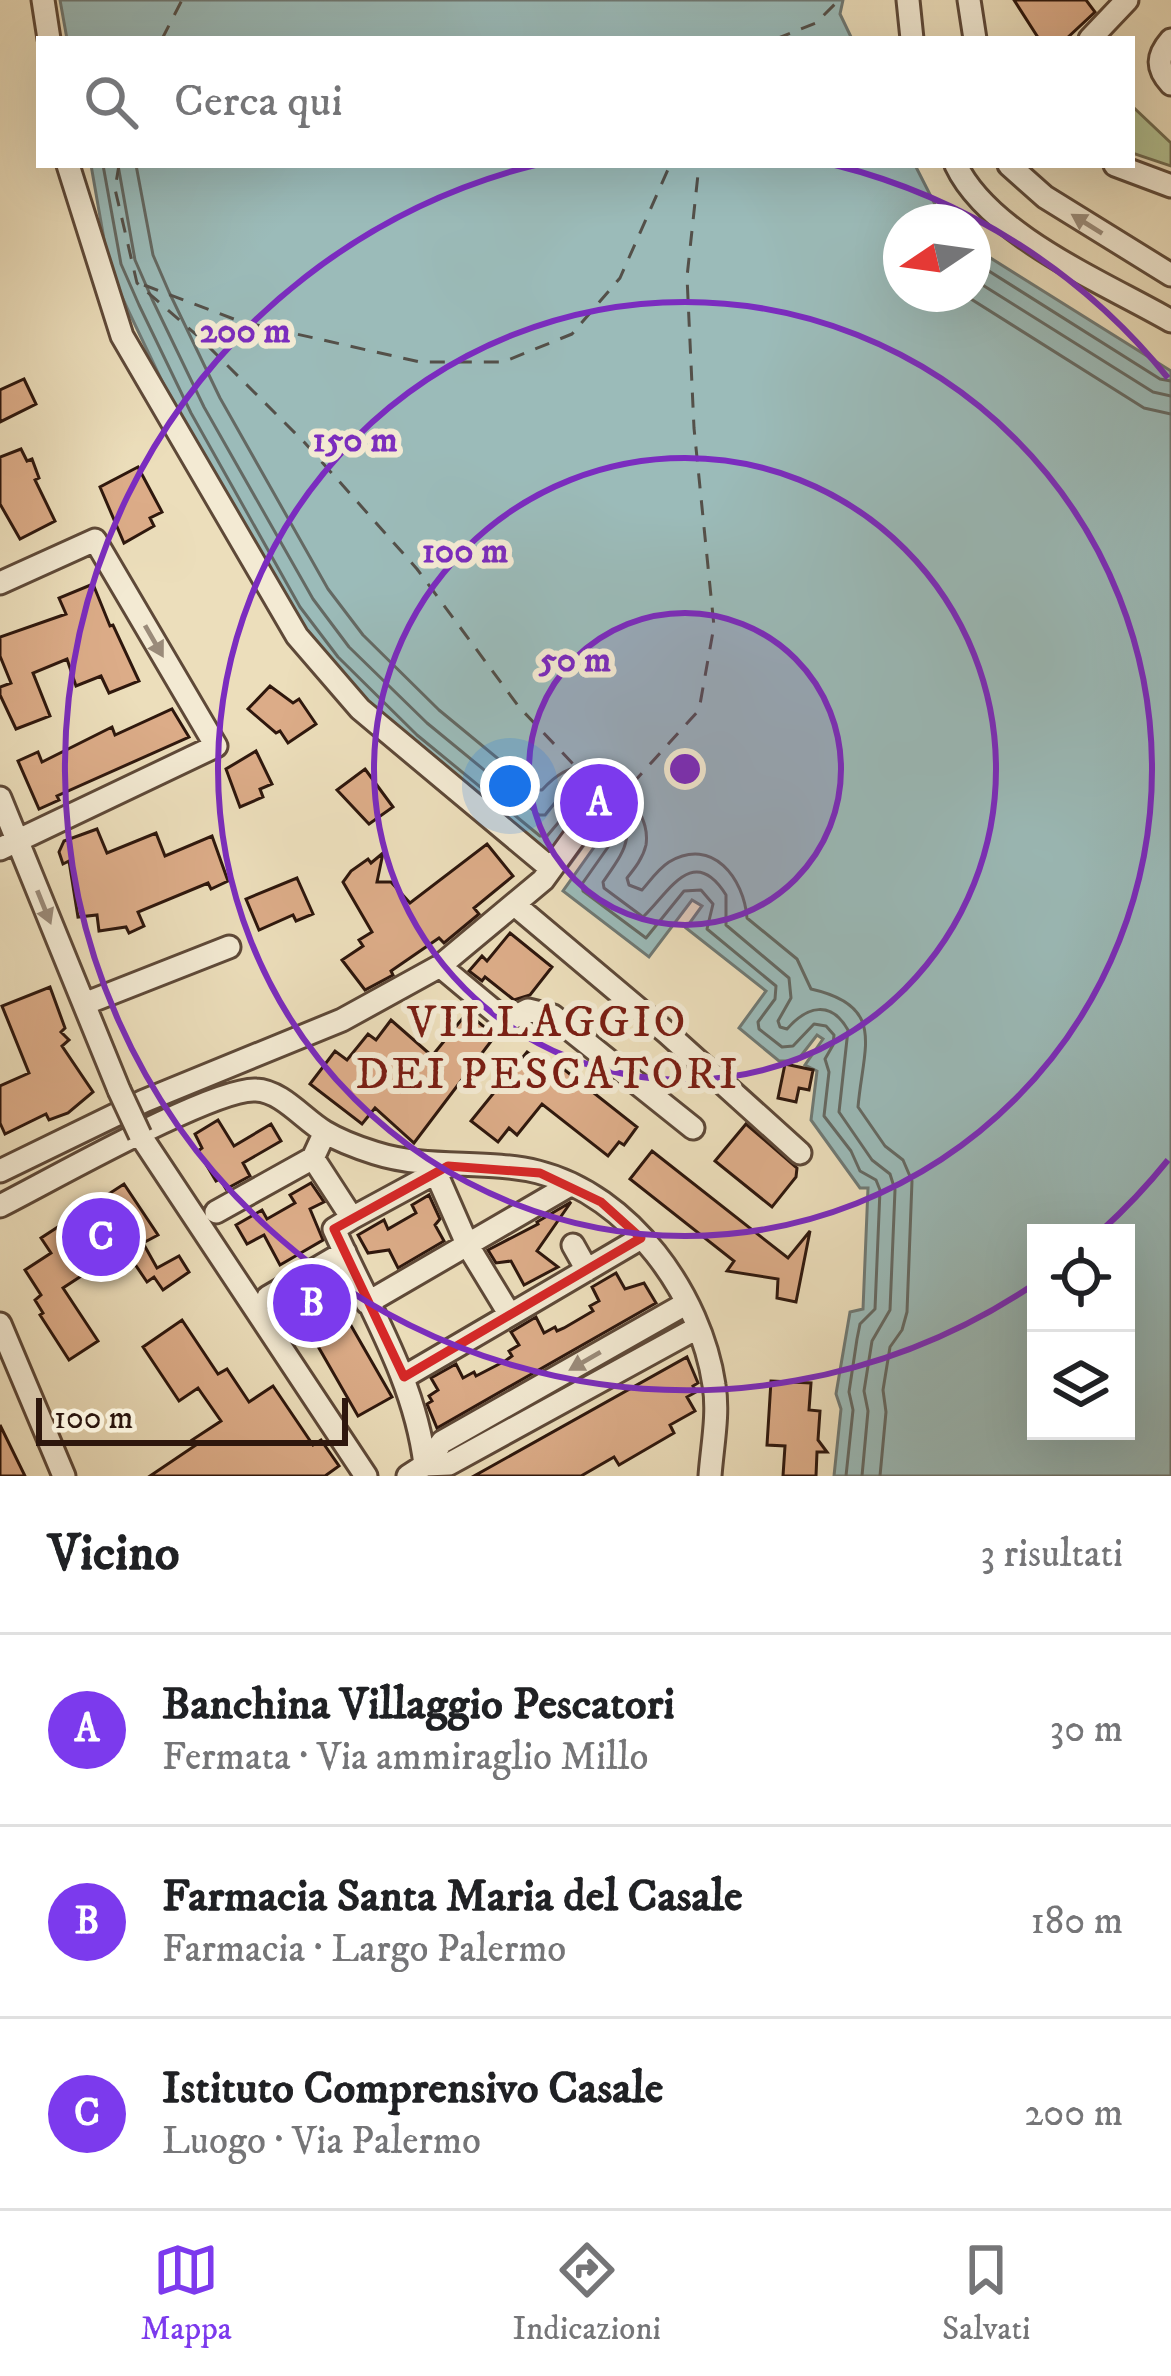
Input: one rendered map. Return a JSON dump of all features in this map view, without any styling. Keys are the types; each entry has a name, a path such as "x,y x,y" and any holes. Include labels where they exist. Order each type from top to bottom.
{"street":[{"path":"43,0 49,36"},
{"path":"908,0 912,36"},
{"path":"969,0 975,36"},
{"path":"1093,36 1127,0"},
{"path":"1171,40 1160,52 1159,65 1171,84"},
{"path":"69,168 122,335 297,636 360,709 549,867"},
{"path":"958,168 982,205 1009,228 1171,321"},
{"path":"1013,168 1045,197 1171,275"},
{"path":"1122,168 1171,186"},
{"path":"0,583 95,540 216,746 9,846"},
{"path":"0,798 9,846 140,1135 366,1476"},
{"path":"0,1171 144,1101 342,1020 440,966 543,880 599,803"},
{"path":"515,905 800,1153"},
{"path":"84,1004 229,946"},
{"path":"440,966 506,1021 528,1010 553,1016 693,1128"},
{"path":"0,1206 207,1102 256,1089 287,1103 326,1132 376,1154 442,1170 540,1173 602,1202 671,1272 697,1328 716,1390 710,1476"},
{"path":"216,1212 313,1158 326,1132"},
{"path":"313,1158 352,1218"},
{"path":"416,1470 421,1432 404,1377 334,1228 442,1170"},
{"path":"442,1170 468,1246 510,1315"},
{"path":"367,1303 570,1185"},
{"path":"404,1377 640,1238"},
{"path":"573,1245 587,1270"},
{"path":"268,1297 344,1252"},
{"path":"416,1470 442,1442 687,1303"},
{"path":"0,1324 64,1476"},
{"path":"416,1470 449,1464 697,1328"}],"highlighted area":[{"path":"448,1166 540,1173 601,1202 641,1238 404,1377 334,1229"}],"green space":[{"path":"1135,109 1171,143 1171,166 1135,154"}],"water":[{"path":"60,0 843,0 840,14 851,36 66,36"},
{"path":"92,168 917,168 935,204 883,204 883,312 991,312 991,258 1171,371 1171,1476 834,1476 841,1409 836,1394 850,1312 863,1309 868,1188 860,1188 811,1120 817,1071 805,1065 823,1039 817,1035 797,1061 779,1061 739,1028 766,991 686,928 702,906 692,900 649,957 563,891 602,836 595,830 565,871 558,862 584,810 546,856 409,744 329,664 291,614 180,419 109,268"}],"building":[{"path":"1014,0 1086,0 1095,12 1069,36 1037,36"},
{"path":"24,379 36,404 0,422 0,390"},
{"path":"21,449 27,461 32,459 39,478 35,480 55,521 20,539 0,504 0,457"},
{"path":"138,467 162,512 150,518 154,526 124,543 100,487"},
{"path":"93,584 139,681 109,693 101,676 76,686 67,659 33,673 50,716 16,729 0,695 0,687 11,683 0,656 0,637 66,614 59,598"},
{"path":"270,686 293,703 299,699 316,724 288,743 280,731 276,733 248,709"},
{"path":"172,709 189,737 57,796 59,800 39,809 18,761 38,752 42,762 112,727 115,735"},
{"path":"256,751 272,784 260,789 263,797 240,807 226,769"},
{"path":"365,769 393,807 369,824 337,790"},
{"path":"97,829 107,853 156,833 165,856 212,836 228,881 211,889 208,883 138,912 144,926 129,933 126,927 99,931 97,915 78,917 69,861 63,864 59,852 64,841"},
{"path":"487,844 513,876 474,908 479,914 444,943 439,938 391,971 393,975 365,990 342,960 363,946 359,940 372,932 343,882 351,871 383,853 377,882 391,882 410,903"},
{"path":"297,878 313,914 296,921 293,915 259,930 246,899"},
{"path":"510,933 552,967 530,995 514,1000 485,977 482,981 469,971 482,956 487,961"},
{"path":"50,987 65,1028 61,1032 69,1040 62,1046 93,1092 68,1113 49,1120 46,1114 5,1134 0,1123 0,1086 29,1073 2,1006"},
{"path":"472,1017 492,1040 414,1143 375,1108 362,1124 310,1084 335,1051 347,1060 368,1034 376,1040 391,1020 432,1056 462,1019 467,1023"},
{"path":"527,1052 555,1074 561,1067 637,1127 624,1145 619,1142 608,1156 542,1104 517,1135 509,1128 498,1142 471,1121"},
{"path":"785,1064 813,1070 809,1090 799,1088 796,1102 778,1098"},
{"path":"218,1120 234,1146 271,1124 281,1141 243,1163 250,1176 226,1189 198,1151 202,1148 195,1134"},
{"path":"746,1124 797,1168 796,1177 772,1207 715,1161"},
{"path":"652,1151 788,1258 810,1231 796,1302 777,1298 778,1279 727,1271 734,1261 630,1179"},
{"path":"311,1183 324,1202 310,1209 323,1240 280,1265 264,1235 247,1244 236,1225 262,1210 267,1219 295,1203 290,1195"},
{"path":"124,1184 158,1235 143,1243 157,1268 179,1256 189,1272 163,1290 154,1277 147,1282 124,1248 63,1288 98,1341 69,1360 40,1315 35,1300 41,1295 25,1270 51,1253 41,1238"},
{"path":"429,1195 444,1241 398,1268 389,1250 368,1253 358,1235 384,1220 388,1229 416,1213 412,1205"},
{"path":"571,1202 537,1251 558,1267 524,1285 511,1261 496,1263 488,1250"},
{"path":"616,1273 625,1289 644,1283 656,1303 437,1428 427,1404 438,1390 431,1378 456,1364 463,1378 474,1372 476,1376 505,1361 519,1345 511,1332 536,1317 544,1333 564,1328 593,1311 590,1306 599,1301 592,1287"},
{"path":"330,1289 392,1397 358,1416 296,1308"},
{"path":"182,1320 218,1374 227,1369 249,1402 273,1386 313,1445 321,1440 339,1466 325,1476 150,1476 196,1445 192,1440 221,1421 198,1388 179,1401 143,1347"},
{"path":"687,1357 698,1383 693,1386 696,1392 687,1397 695,1411 670,1425 674,1433 619,1465 614,1457 581,1476 474,1476"},
{"path":"771,1381 811,1383 809,1410 820,1411 818,1440 827,1452 817,1452 816,1476 783,1476 785,1446 767,1445"},
{"path":"0,1425 25,1476 0,1476"}],"ferry route":[{"path":"164,36 182,0"},
{"path":"784,36 816,23 839,0"},
{"path":"118,168 115,189 137,283 200,338 305,443 417,569 519,707 576,767 593,793"},
{"path":"144,285 239,321 420,362 503,362 572,334 620,278 669,168"},
{"path":"609,799 633,783 699,710 714,626 694,428 687,277 699,168"}],"place":[{"name":"Banchina Villaggio Pescatori","path":"599,803"},
{"name":"Istituto Comprensivo Casale","path":"101,1237"},
{"name":"Farmacia Santa Maria del Casale","path":"312,1303"}],"district":[{"name":"VILLAGGIO DEI PESCATORI","path":"548,1049"}]}
